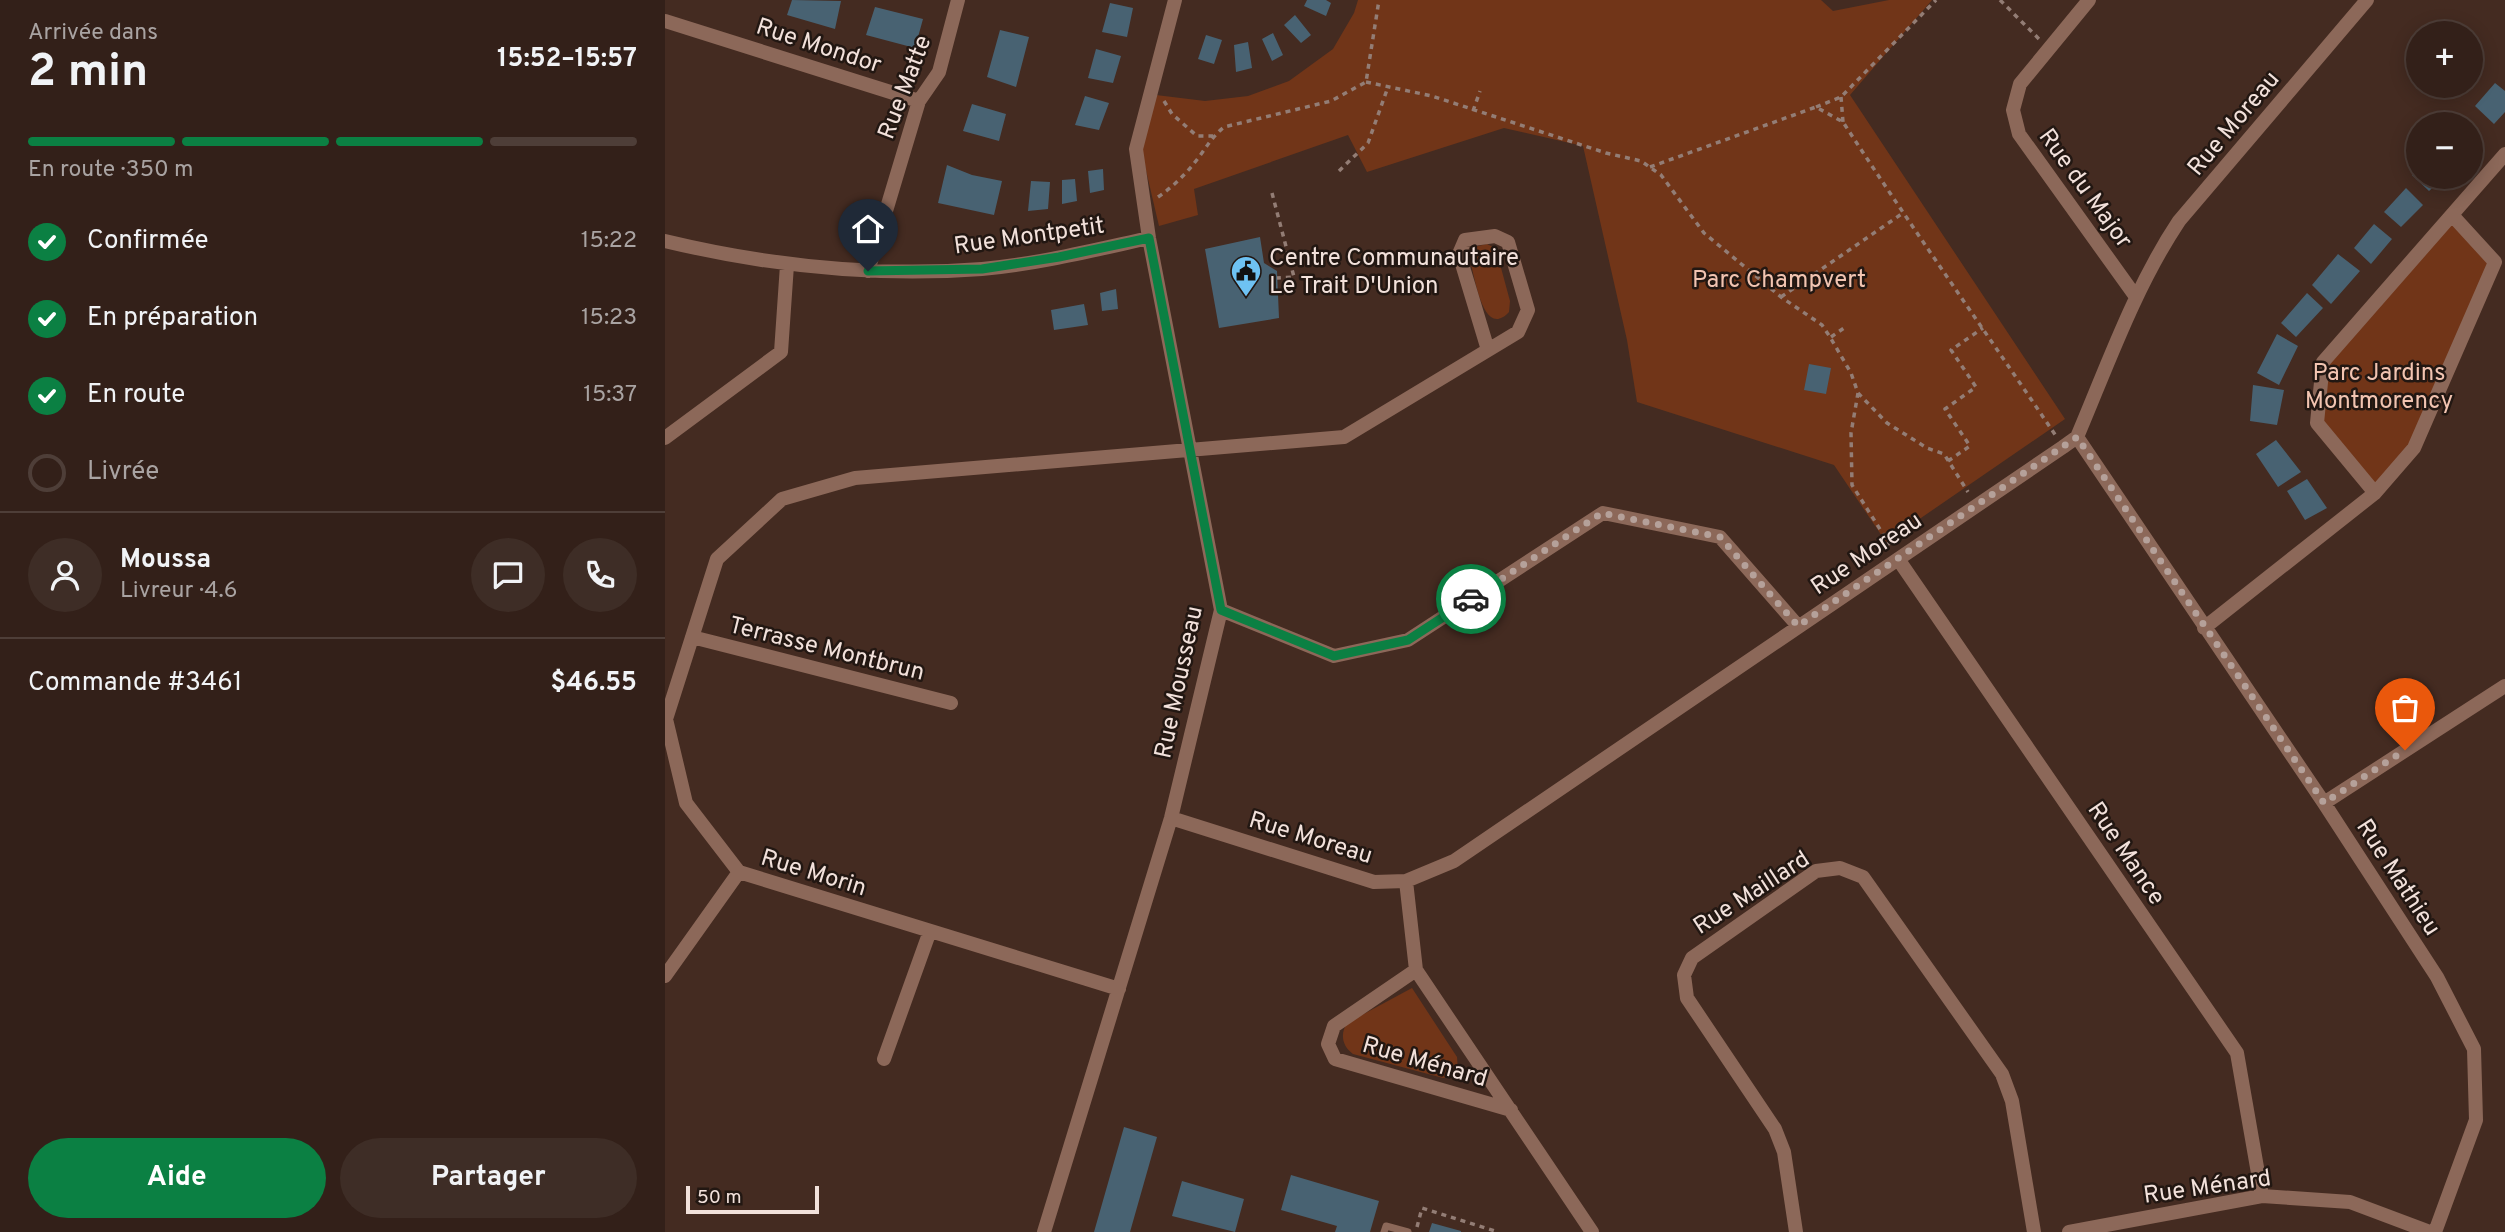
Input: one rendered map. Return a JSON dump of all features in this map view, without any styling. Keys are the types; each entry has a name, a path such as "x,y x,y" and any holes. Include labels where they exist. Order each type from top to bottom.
{"street":[{"name":"Rue Matte","path":"868,271 919,101 939,72 958,0"},
{"name":"Rue Mousseau","path":"1044,1232 1171,818 1221,610 1149,238 1136,149 1174,4 1186,0"},
{"name":"Rue du Major","path":"2089,0 2020,84 2013,110 2019,134 2136,297"},
{"name":"Rue Moreau","path":"1171,818 1374,882 1406,881 1454,861 2063,447 2077,437 2136,297 2160,250 2179,221 2367,0"},
{"name":"Rue Mondor","path":"665,21 919,101"},
{"path":"2375,493 2316,423 2323,362 2505,154"},
{"path":"2204,628 2375,493 2414,448 2495,262 2452,215"},
{"name":"Rue Morin","path":"1119,989 739,873 686,803 666,719 717,559 782,499 855,478 1344,437 1518,332 1528,310 1508,242 1495,236 1465,240 1459,254 1487,350"},
{"name":"Rue Montpetit","path":"665,241 787,265 868,271 982,269 1059,257 1149,238"},
{"path":"665,438 781,352 787,265"},
{"name":"Rue Mathieu","path":"2077,437 2324,803 2437,977 2474,1049 2476,1120 2433,1232"},
{"path":"1221,610 1334,656 1408,640 1602,513 1720,537 1798,626"},
{"name":"Rue Mance","path":"1898,559 2237,1053 2262,1196"},
{"name":"Terrasse Montbrun","path":"692,637 951,703"},
{"path":"2324,803 2505,686"},
{"name":"Rue Maillard","path":"1796,1232 1784,1152 1775,1129 1687,998 1684,975 1692,958 1816,871 1840,868 1863,877 2002,1074 2012,1101 2034,1232"},
{"path":"665,976 739,873"},
{"name":"Rue Ménard","path":"1406,881 1416,970 1593,1232"},
{"path":"884,1059 930,931"},
{"name":"Rue Ménard","path":"1416,970 1334,1026 1328,1044 1335,1059 1511,1110"},
{"name":"Rue Ménard","path":"2069,1232 2262,1196 2350,1202 2433,1232"}],"lane":[{"path":"1384,1232 1386,1226 1408,1232"}],"path":[{"path":"1366,82 1379,0"},
{"path":"1650,167 1841,97 1936,0"},
{"path":"2000,0 2048,47"},
{"path":"1144,206 1174,186 1213,136 1224,127 1331,102 1366,82 1432,96 1606,153 1641,161 1661,175 1704,233 1781,297 1822,325 1851,373 1858,393 1887,422 1927,447 1944,454 1977,505"},
{"path":"1154,83 1172,114 1197,136 1213,136"},
{"path":"1339,171 1368,143 1388,87"},
{"path":"1473,111 1480,91"},
{"path":"1841,97 1843,122"},
{"path":"1816,107 1843,122 2063,447"},
{"path":"1272,193 1294,277 1277,278"},
{"path":"1781,297 1903,213"},
{"path":"1830,337 1844,328"},
{"path":"1948,461 1970,446 1945,409 1976,387 1951,350 1983,328"},
{"path":"1858,393 1851,433 1852,485 1898,559"},
{"path":"1415,1232 1422,1208 1498,1232"}],"green space":[{"name":"Parc Champvert","path":"1358,0 1821,0 1833,11 1889,0 1932,0 1850,95 2065,419 1886,542 1834,465 1637,402 1627,340 1583,146 1504,128 1367,172 1348,135 1194,189 1198,215 1159,226 1141,149 1156,95 1205,101 1248,96 1289,81 1333,49 1354,13"},
{"name":"Parc Jardins Montmorency","path":"2452,215 2495,262 2414,448 2375,493 2317,423 2323,362"},
{"path":"1487,244 1497,253 1510,301 1509,312 1500,318 1493,318 1482,303 1470,261 1474,247"},
{"path":"1412,988 1457,1057 1458,1070 1452,1077 1443,1078 1353,1054 1344,1044 1343,1031 1347,1023"}],"building":[{"path":"792,0 841,1 835,29 787,15"},
{"path":"1307,0 1326,0 1331,3 1326,16 1304,6"},
{"path":"1110,3 1133,8 1127,37 1102,32"},
{"path":"875,7 923,19 915,48 866,35"},
{"path":"1295,15 1311,35 1301,43 1284,25"},
{"path":"1000,30 1029,37 1016,87 987,77"},
{"path":"1273,33 1283,55 1272,61 1262,39"},
{"path":"1206,35 1222,40 1214,64 1198,59"},
{"path":"1248,42 1252,68 1236,72 1234,45"},
{"path":"1096,49 1121,56 1113,83 1088,78"},
{"path":"2495,83 2505,91 2505,112 2494,124 2475,106"},
{"path":"1085,96 1109,103 1099,130 1075,125"},
{"path":"972,104 1006,114 999,141 963,131"},
{"path":"947,165 972,175 1002,181 994,215 938,203"},
{"path":"1103,169 1104,190 1090,193 1088,171"},
{"path":"1075,179 1077,201 1062,204 1062,180"},
{"path":"1031,181 1050,182 1048,209 1028,211"},
{"path":"2406,188 2423,205 2401,227 2384,212"},
{"path":"2374,224 2392,239 2371,264 2354,248"},
{"name":"Centre Communautaire Le Trait D'Union","path":"1260,237 1264,263 1277,271 1279,318 1219,328 1205,249"},
{"path":"2338,254 2360,271 2331,304 2312,285"},
{"path":"1116,289 1118,309 1102,311 1100,293"},
{"path":"2307,293 2323,308 2296,337 2281,323"},
{"path":"1084,304 1088,325 1054,330 1051,310"},
{"path":"2277,334 2298,346 2279,385 2257,373"},
{"path":"1809,364 1831,368 1826,394 1804,390"},
{"path":"2253,385 2284,390 2277,425 2250,421"},
{"path":"2276,440 2301,472 2278,487 2256,454"},
{"path":"2307,479 2327,508 2305,520 2287,491"},
{"path":"1124,1127 1157,1137 1130,1232 1094,1232"},
{"path":"1291,1175 1379,1201 1370,1232 1335,1232 1337,1226 1281,1210"},
{"path":"1182,1181 1244,1199 1235,1232 1172,1216"},
{"path":"1432,1223 1461,1231 1461,1232 1429,1232"}],"way so far":[{"path":"1471,599 1602,513 1720,537 1798,626 2077,437 2324,803 2405,750"}],"place":[{"name":"Centre Communautaire Le Trait D'Union","path":"1246,298"}],"route":[{"path":"868,271 982,269 1059,257 1149,238 1221,610 1334,656 1408,640 1471,599"}]}
